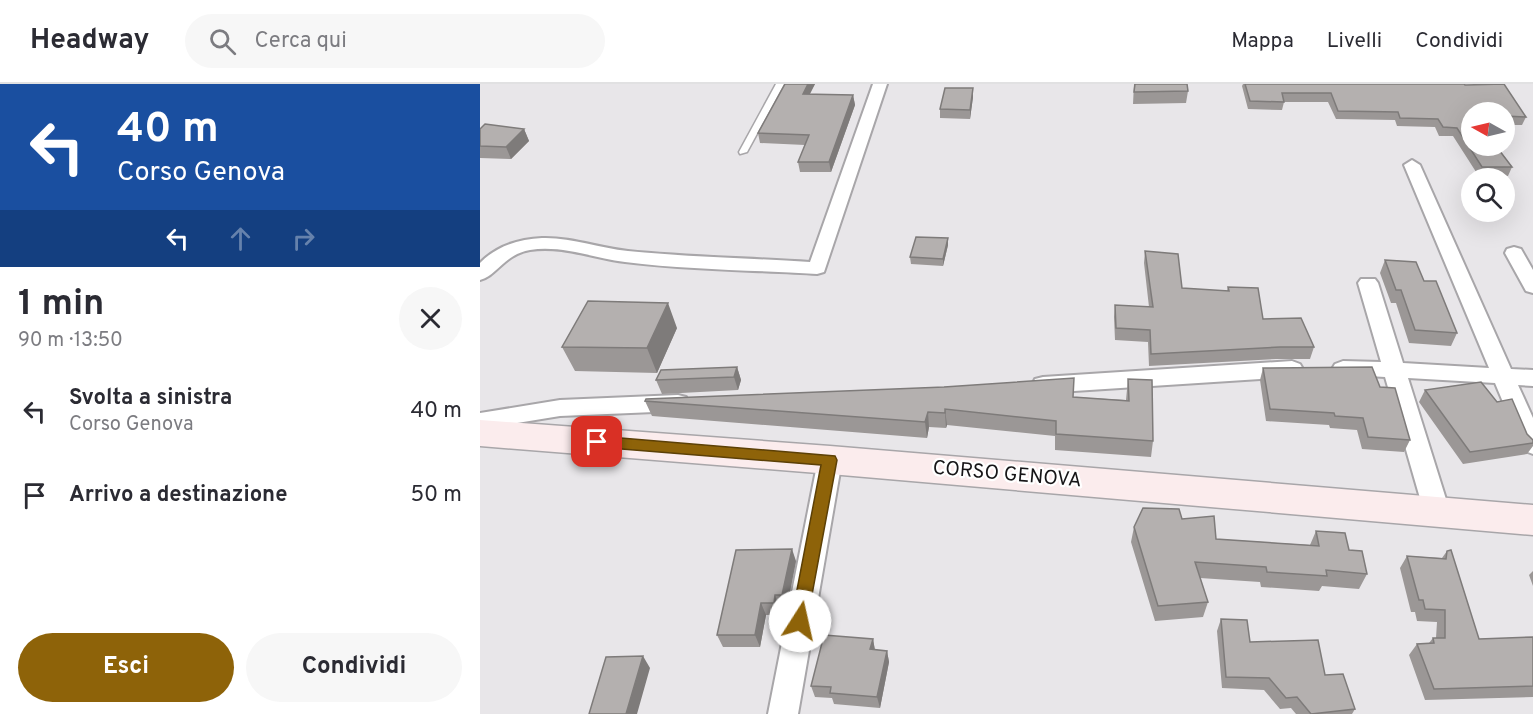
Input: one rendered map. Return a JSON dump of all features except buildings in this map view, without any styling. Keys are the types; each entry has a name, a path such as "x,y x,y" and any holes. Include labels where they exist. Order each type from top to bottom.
{"main road":[{"name":"CORSO GENOVA","path":"480,433 830,460 1533,520"}],"street":[{"path":"480,274 498,254 531,245 554,244 601,253 655,259 817,268 880,84"},
{"path":"1412,165 1533,445"},
{"path":"1514,253 1533,287"},
{"path":"1368,283 1437,512"},
{"path":"1024,386 1276,369 1395,370 1533,378"},
{"path":"480,421 560,408 700,402"},
{"path":"783,714 830,460"}],"lane":[{"path":"743,152 780,84"}],"route":[{"path":"597,442 830,460 800,621"}]}
